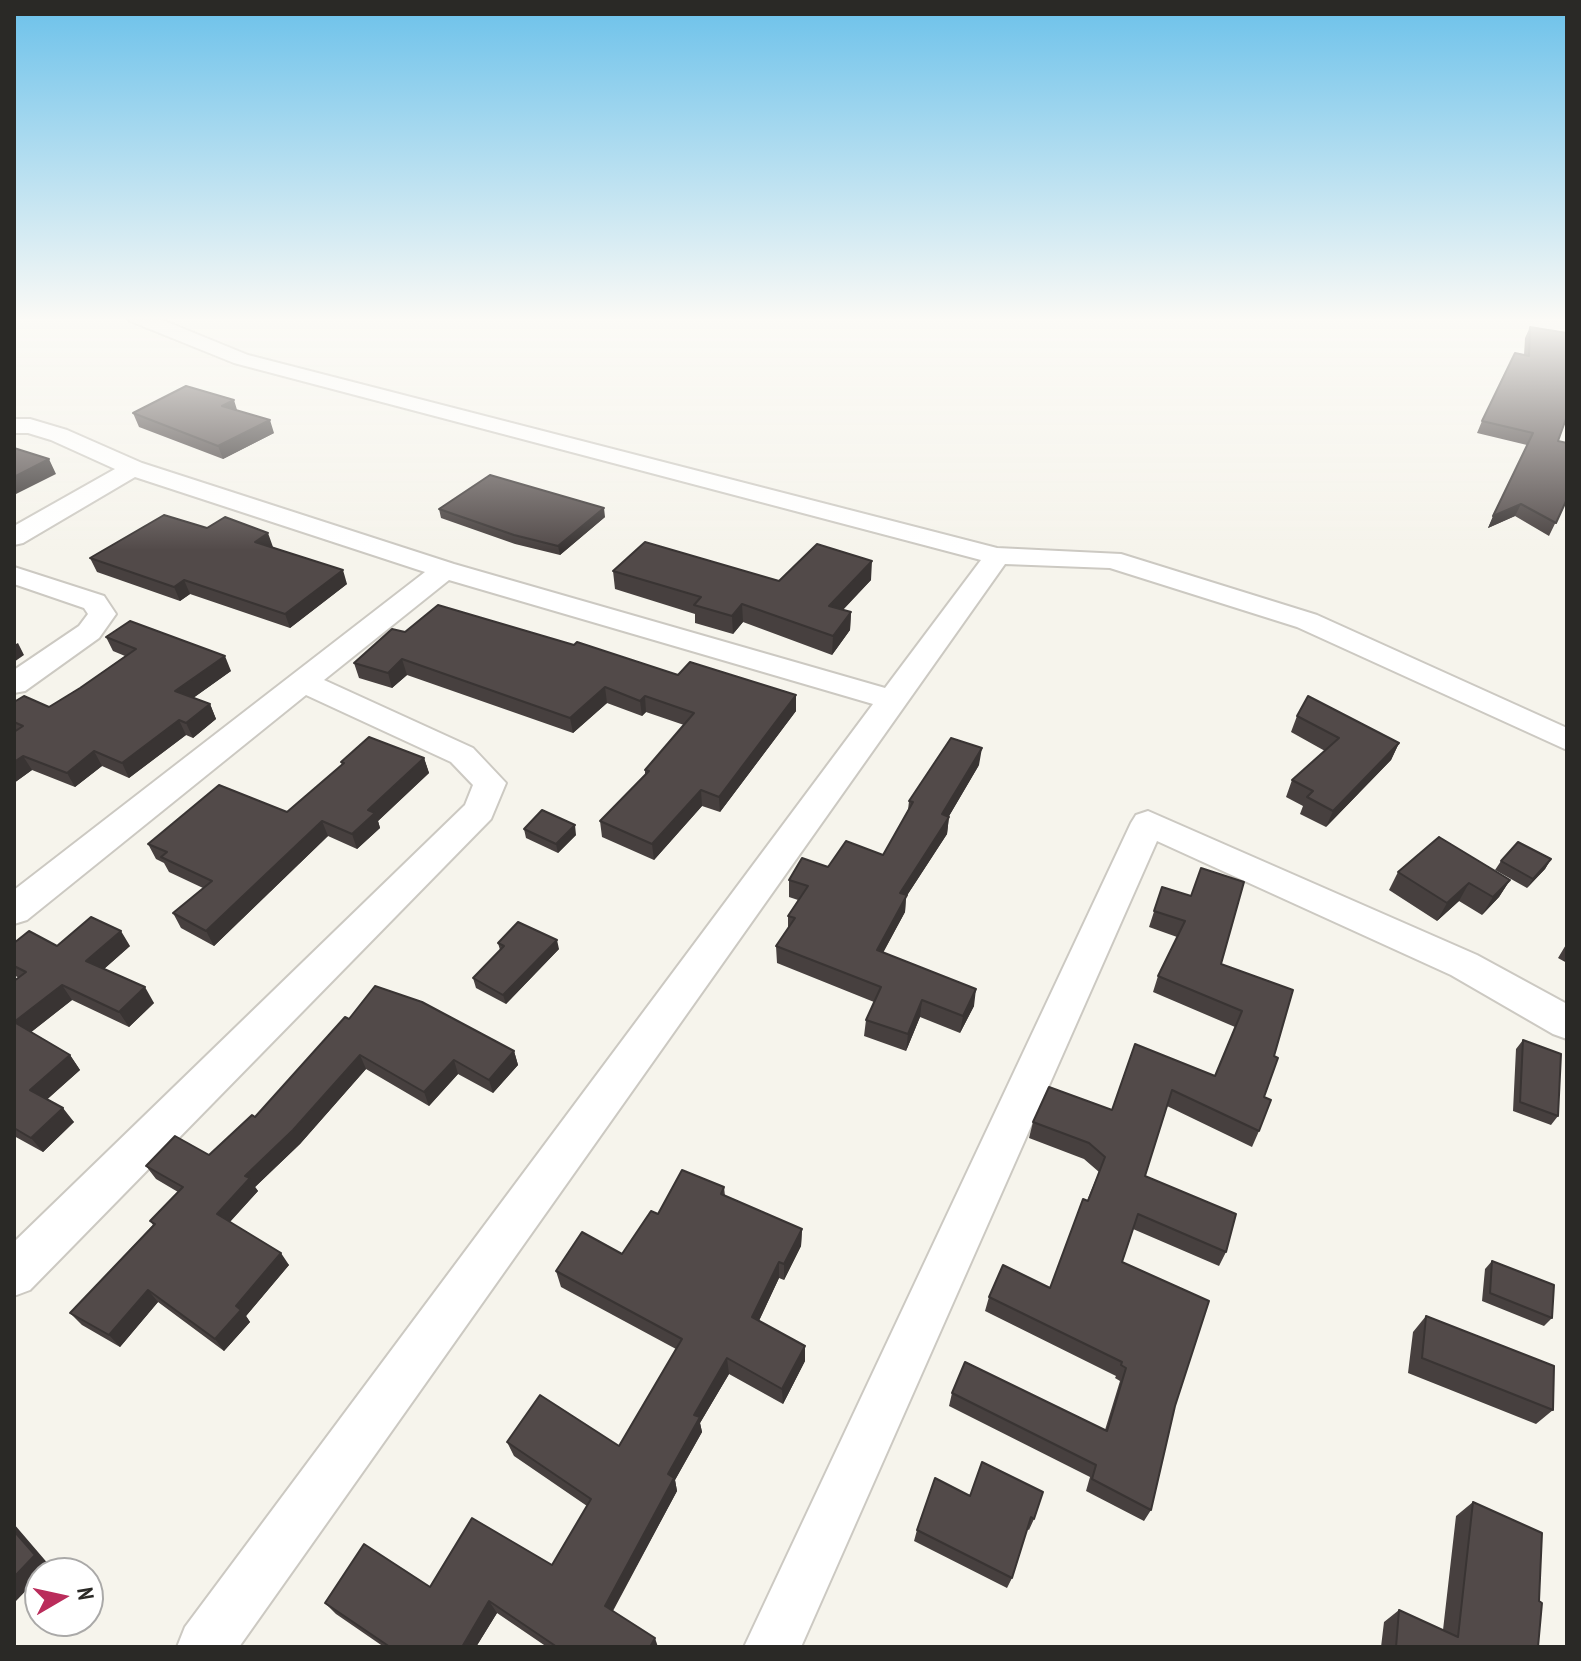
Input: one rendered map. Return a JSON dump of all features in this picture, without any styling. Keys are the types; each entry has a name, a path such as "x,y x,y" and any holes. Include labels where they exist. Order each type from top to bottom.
{"street":[{"path":"377,395 997,556 1112,560 1307,621 1567,740"},
{"path":"14,426 30,426 59,435 133,468 445,570 892,700"},
{"path":"14,537 133,468"},
{"path":"205,1647 997,556"},
{"path":"14,910 445,570"},
{"path":"14,575 94,602 102,614 89,632 14,684"},
{"path":"14,1274 479,811 490,783 462,755 303,682"},
{"path":"772,1647 1148,823 1464,965 1567,1023"}],"building":[{"path":"169,395 215,395 234,400 222,406 270,420 218,446 133,413"},
{"path":"1495,395 1567,395 1567,416 1558,441 1567,443 1567,499 1556,523 1521,504 1493,516 1533,433 1482,421"},
{"path":"14,448 49,459 14,477"},
{"path":"490,475 604,508 558,546 514,535 439,509"},
{"path":"164,515 207,528 225,517 268,533 255,542 343,570 285,614 184,580 174,587 90,558"},
{"path":"645,542 779,581 817,544 872,561 829,606 851,612 833,636 742,604 732,616 694,605 701,597 613,571"},
{"path":"438,605 574,645 577,642 678,675 690,662 796,695 719,797 701,790 652,844 600,821 649,771 645,770 694,713 645,696 640,701 605,687 570,718 402,659 388,673 354,663 392,629 405,632"},
{"path":"130,621 225,656 175,691 210,704 186,723 179,720 122,763 94,751 67,773 23,756 14,762 14,732 23,726 14,722 14,702 24,696 49,707 136,649 106,637"},
{"path":"1308,696 1399,743 1333,811 1307,797 1313,791 1292,780 1339,738 1297,716"},
{"path":"369,737 424,758 368,810 375,813 352,834 322,821 206,931 173,913 212,881 161,857 167,852 148,844 219,785 287,812"},
{"path":"951,738 982,748 942,814 949,817 900,893 907,895 877,950 976,989 963,1016 922,1000 908,1034 866,1020 881,987 776,946 795,918 788,916 808,886 789,880 802,858 828,867 846,841 883,855 913,802 909,801"},
{"path":"542,810 575,825 556,844 524,829"},
{"path":"1439,837 1510,880 1493,897 1469,883 1447,903 1398,872"},
{"path":"1518,842 1551,859 1533,879 1501,861"},
{"path":"1201,868 1244,882 1221,964 1293,990 1274,1056 1278,1058 1264,1097 1271,1100 1259,1131 1172,1090 1145,1176 1236,1214 1226,1252 1138,1214 1122,1262 1209,1301 1175,1406 1151,1510 1092,1479 1096,1465 952,1393 965,1362 1107,1431 1126,1368 1121,1365 1122,1362 989,1297 1003,1265 1050,1288 1083,1199 1088,1201 1105,1157 1089,1143 1033,1122 1049,1087 1112,1110 1135,1044 1215,1076 1242,1011 1158,976 1185,921 1154,911 1162,887 1191,896"},
{"path":"91,917 121,931 86,961 145,987 119,1012 62,985 14,1022 14,981 26,972 14,966 14,943 29,931 57,946"},
{"path":"518,922 557,940 503,995 473,978 504,946 498,943"},
{"path":"375,986 422,1002 514,1051 489,1080 454,1060 424,1092 360,1055 293,1130 245,1176 250,1178 217,1214 281,1253 236,1306 241,1310 215,1339 148,1290 109,1335 70,1313 155,1224 150,1221 183,1187 146,1166 175,1136 209,1155 252,1115 255,1117 345,1017 349,1019"},
{"path":"14,1022 70,1055 30,1090 63,1108 31,1138 14,1128"},
{"path":"1523,1040 1561,1054 1558,1116 1520,1102"},
{"path":"682,1170 724,1187 721,1194 802,1229 784,1264 779,1262 752,1317 805,1346 782,1389 727,1358 694,1415 700,1417 668,1474 674,1478 605,1606 655,1638 650,1647 557,1647 489,1601 462,1647 390,1647 325,1603 364,1544 430,1587 472,1518 552,1565 591,1499 507,1442 540,1395 619,1446 682,1339 556,1271 582,1232 622,1254 651,1211 658,1214"},
{"path":"1492,1261 1554,1285 1552,1318 1490,1293"},
{"path":"1426,1316 1554,1366 1553,1410 1422,1358"},
{"path":"982,1462 1043,1492 1034,1519 1031,1517 1012,1578 917,1530 935,1478 970,1496"},
{"path":"1473,1502 1542,1533 1539,1601 1542,1603 1538,1647 1396,1647 1399,1610 1458,1637"},
{"path":"14,1531 35,1555 24,1557 24,1567 14,1577"}]}
